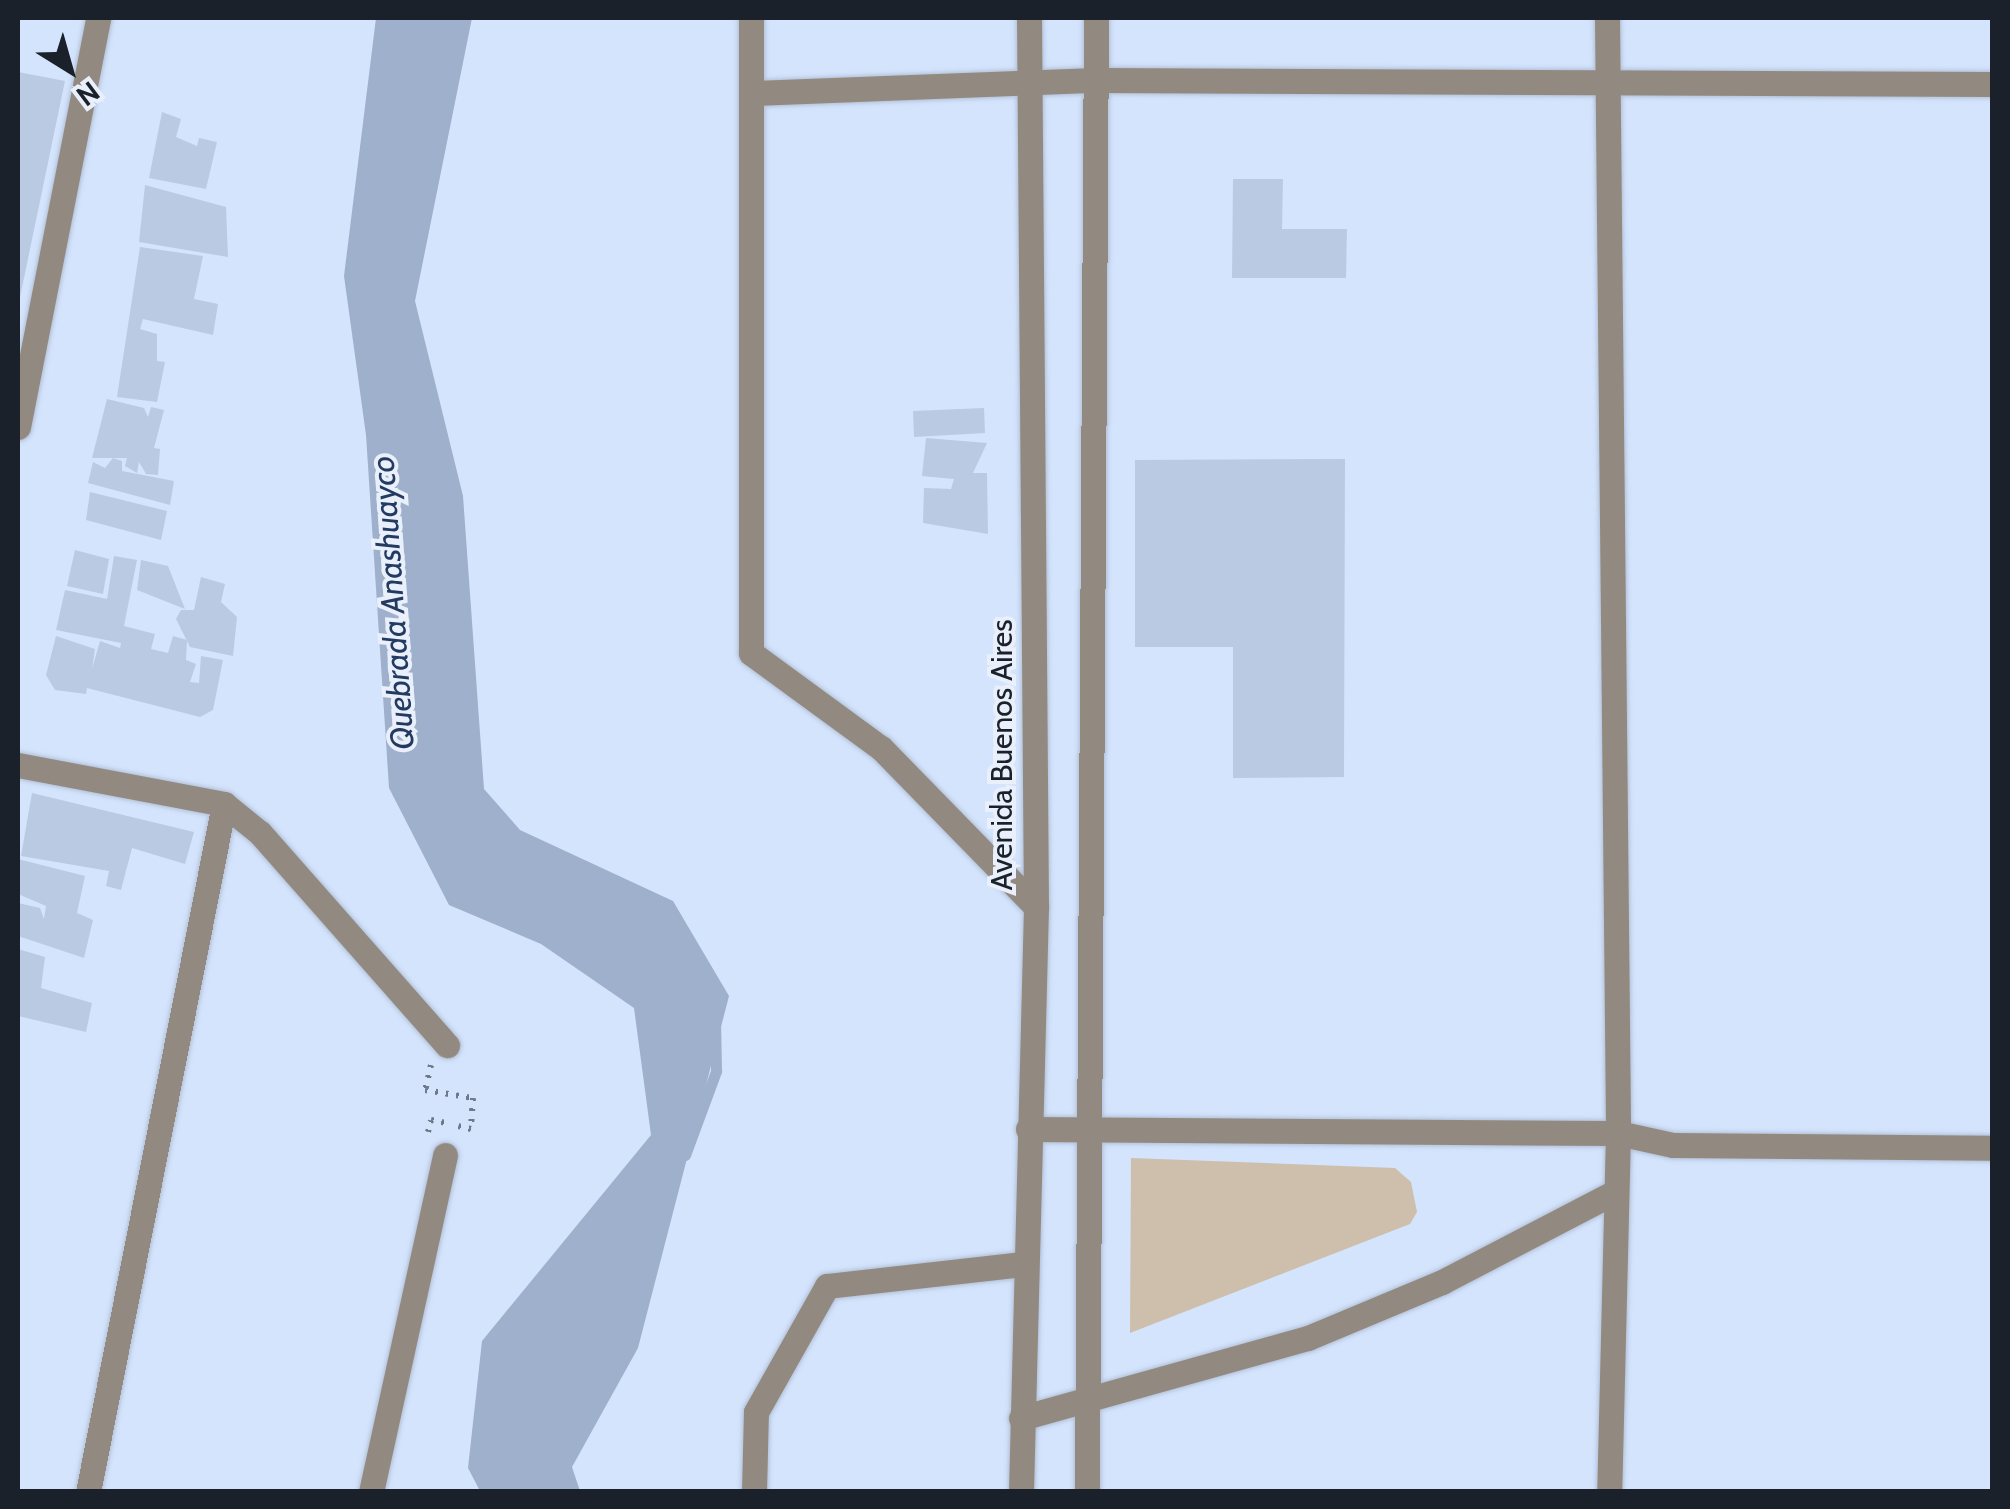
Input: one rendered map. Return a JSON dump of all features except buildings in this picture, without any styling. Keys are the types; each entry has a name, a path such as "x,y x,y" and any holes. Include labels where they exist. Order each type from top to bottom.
{"street":[{"path":"18,427 98,18"},
{"path":"751,18 751,653 881,748 1036,908"},
{"name":"Avenida Buenos Aires","path":"1020,1492 1036,908 1029,18"},
{"path":"1087,1492 1094,1129 1096,18"},
{"path":"1607,18 1618,1133 1611,1194 1610,1492"},
{"path":"754,93 1096,80 1606,78 1992,84"},
{"path":"18,765 224,804 260,833 446,1054"},
{"path":"88,1492 224,804"},
{"path":"1028,1129 1618,1133 1673,1145 1992,1148"},
{"path":"371,1492 443,1146"},
{"path":"1021,1418 1087,1403 1308,1338 1442,1282 1611,1194"},
{"path":"754,1492 756,1412 827,1286 1024,1264"}],"path":[{"path":"443,1146 426,1135 431,1120 471,1128 473,1098 425,1090 432,1060 446,1054"}],"shaded area":[{"path":"1131,1158 1395,1168 1411,1182 1417,1212 1410,1224 1130,1333"}],"water":[{"path":"376,18 472,18 415,301 463,496 484,789 520,830 673,901 729,996 638,1348 572,1467 580,1491 480,1491 468,1468 482,1341 651,1135 634,1008 541,944 449,905 389,788 366,435 344,276"}],"waterway":[{"name":"Quebrada Anashuayco","path":"685,1155 716,1071 715,1017"}]}
